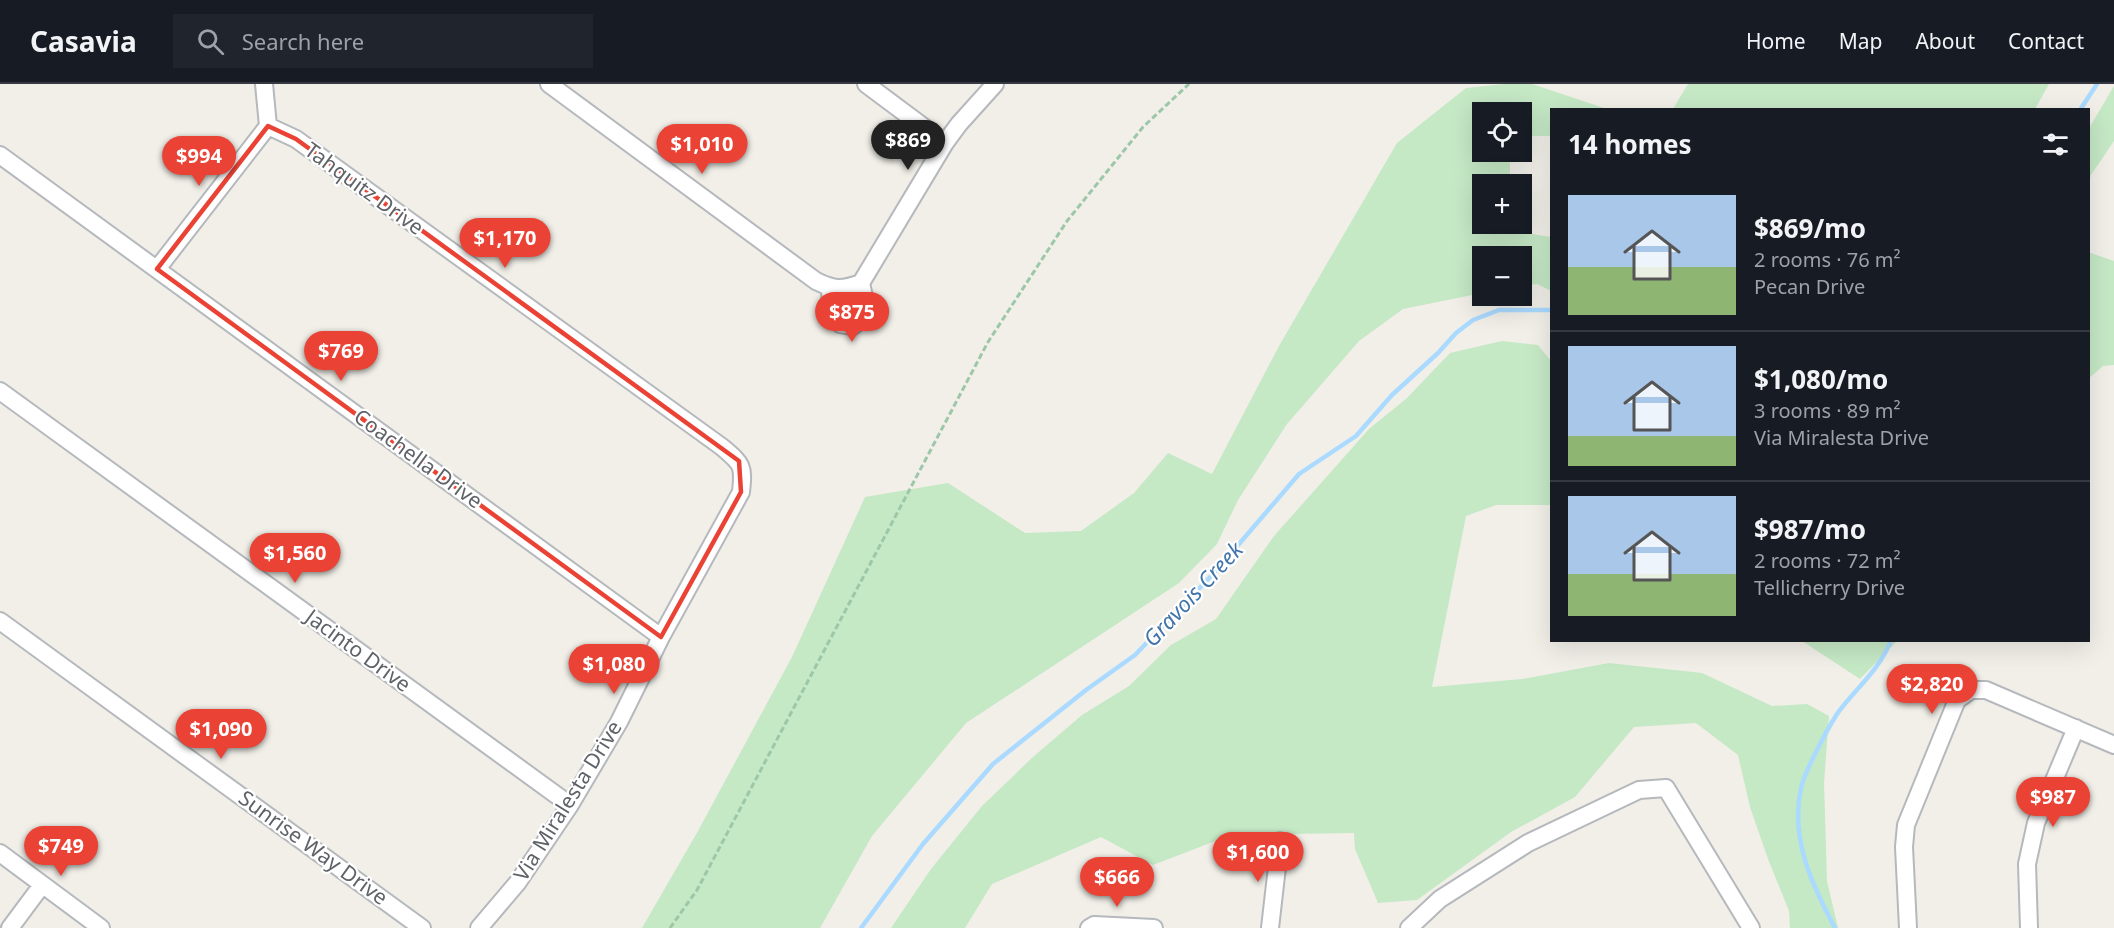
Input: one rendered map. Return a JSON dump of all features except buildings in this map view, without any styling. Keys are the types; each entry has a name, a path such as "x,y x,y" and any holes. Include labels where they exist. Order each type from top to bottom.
{"street":[{"path":"157,270 268,126 264,84"},
{"path":"549,84 816,281 846,286 959,124 995,84"},
{"path":"866,84 945,143"},
{"name":"Tahquitz Drive","path":"268,126 296,139 722,447"},
{"name":"Coachella Drive","path":"0,155 661,637"},
{"name":"Jacinto Drive","path":"0,391 570,805"},
{"name":"Via Miralesta Drive","path":"479,928 518,882 570,805 619,722 661,637 741,492 743,475 739,461 722,447"},
{"name":"Sunrise Way Drive","path":"0,621 422,928"},
{"path":"1908,928 1904,847 1906,825 1957,700 1971,690 1986,690 2114,745"},
{"path":"2029,928 2027,864 2036,823 2076,728"},
{"path":"1409,928 1440,899 1528,843 1639,790 1666,788 1751,928"},
{"path":"1270,928 1280,841"},
{"path":"0,853 101,928"},
{"path":"10,928 42,885"},
{"path":"1089,928 1094,925 1111,925 1154,928"}],"path":[{"path":"670,928 702,879 988,342 1067,220 1143,127 1189,84"}],"highlighted area":[{"path":"268,126 296,139 722,447 739,461 741,492 661,637 157,269"}],"green space":[{"path":"1532,84 1604,108 1550,108 1550,136 1532,136 1532,102 1472,102 1472,162 1510,162 1510,174 1472,174 1472,234 1532,234 1550,237 1550,290 1537,284 1532,285 1532,246 1472,246 1472,295 1403,309 1359,341 1287,424 1238,500 1217,544 1179,583 966,723 872,836 820,928 642,928 698,831 792,657 865,497 948,483 1025,533 1081,531 1134,493 1168,453 1212,474 1279,346 1397,143 1466,88"},
{"path":"1688,84 2049,84 2036,108 1674,108"},
{"path":"2114,86 2114,141 2090,179 2090,127"},
{"path":"2090,253 2114,261 2114,365 2103,366 2090,377"},
{"path":"1502,341 1538,345 1550,360 1550,505 1496,505 1466,516 1432,687 1522,679 1609,663 1702,673 1772,706 1807,704 1829,716 1824,783 1827,881 1838,928 1790,928 1789,911 1750,807 1738,755 1696,723 1634,727 1575,797 1511,832 1417,900 1378,903 1355,849 1354,833 1231,835 1153,865 1101,837 992,884 965,928 891,928 931,869 982,806 1033,757 1082,715 1129,686 1171,645 1216,619 1274,536 1369,429 1407,398 1450,353"},
{"path":"1804,642 1896,642 1860,679"}],"waterway":[{"name":"Gravois Creek","path":"2081,108 2097,84"},
{"name":"Gravois Creek","path":"861,928 923,844 993,764 1086,690 1135,655 1215,572 1299,474 1356,436 1392,395 1438,353 1456,333 1473,320 1499,310 1550,310"},
{"path":"1835,928 1818,895 1805,861 1798,825 1801,788 1810,764 1834,718 1874,670 1890,642"}]}
